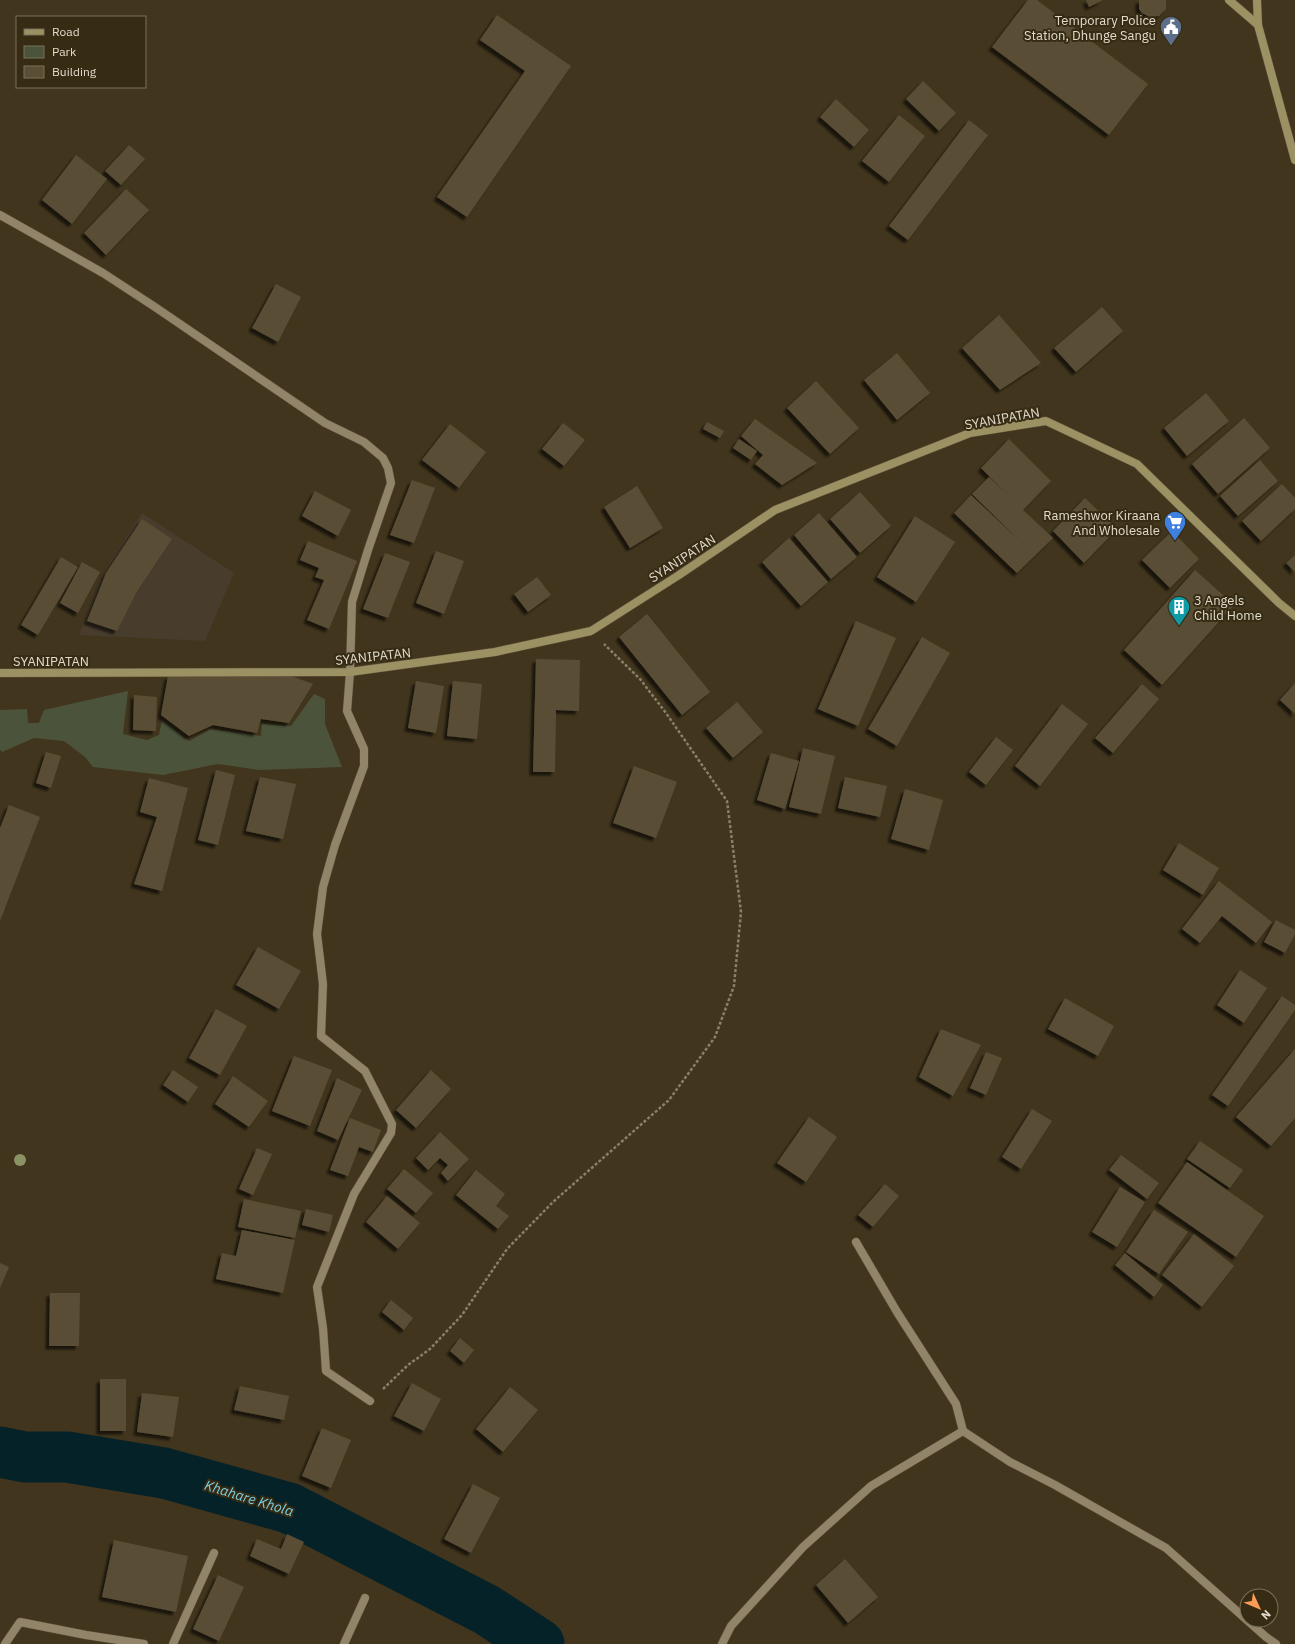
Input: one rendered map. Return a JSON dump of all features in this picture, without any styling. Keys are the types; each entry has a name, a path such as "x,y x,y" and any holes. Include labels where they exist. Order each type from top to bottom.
{"main road":[{"path":"1229,0 1258,25"},
{"path":"1257,0 1258,25 1295,160"},
{"name":"SYANIPATAN","path":"0,673 350,672 495,652 591,631 775,510 970,433 1046,421 1137,464 1279,603 1295,616"}],"street":[{"path":"0,216 109,278 155,307 325,423 364,442 383,458 388,468 391,484 352,602 350,672 346,711 364,749 364,766 335,845 324,887 317,934 323,984 321,1036 366,1070 392,1124 391,1133 354,1194 317,1286 323,1328 326,1371 370,1401"},
{"path":"856,1242 897,1312 956,1404 963,1431 1010,1462 1166,1548 1266,1637 1276,1644"},
{"path":"722,1644 732,1626 803,1547 871,1486 963,1431"},
{"path":"173,1644 214,1553"},
{"path":"344,1644 365,1598"},
{"path":"5,1644 20,1622 86,1635 144,1644"}],"path":[{"path":"370,1401 408,1365 430,1348 462,1315 507,1249 553,1202 669,1100 715,1037 734,986 741,912 727,801 666,713 640,679 591,631"}],"shaded area":[{"path":"142,513 234,573 205,641 79,635 103,573"}],"green space":[{"path":"128,691 123,734 147,740 159,735 162,720 189,741 211,729 261,736 262,724 291,726 314,694 325,699 325,724 342,767 260,770 218,764 163,775 93,767 85,757 64,741 34,738 2,752 0,750 0,710 27,709 28,723 39,723 44,710"}],"building":[{"path":"1028,0 1037,0 1148,84 1109,135 992,47"},
{"path":"1086,0 1103,0 1089,7"},
{"path":"1139,0 1166,0 1166,9 1159,16 1150,17 1142,13 1139,9"},
{"path":"497,15 571,66 467,217 437,197 525,71 480,40"},
{"path":"923,81 956,113 939,131 906,99"},
{"path":"836,99 869,130 854,147 820,117"},
{"path":"899,115 925,136 889,182 862,161"},
{"path":"969,120 988,135 908,240 889,226"},
{"path":"129,145 145,159 121,185 105,171"},
{"path":"76,155 107,179 72,224 42,200"},
{"path":"126,189 149,210 106,255 84,233"},
{"path":"276,284 301,297 278,342 252,328"},
{"path":"1102,307 1123,331 1076,372 1054,348"},
{"path":"999,315 1041,363 1000,390 962,348"},
{"path":"897,353 930,393 897,420 864,380"},
{"path":"816,381 859,428 830,454 787,408"},
{"path":"1206,393 1229,421 1187,456 1164,428"},
{"path":"1244,418 1270,448 1218,494 1192,464"},
{"path":"755,419 817,463 782,485 755,464 763,455 741,436"},
{"path":"707,422 724,431 720,438 703,429"},
{"path":"563,423 585,440 564,466 542,449"},
{"path":"450,424 486,452 459,488 422,460"},
{"path":"739,439 757,451 751,460 733,448"},
{"path":"1009,439 1051,481 1023,510 1053,538 1017,573 954,513 971,495 1024,545 972,494 989,477 1008,495 981,468"},
{"path":"1260,460 1278,481 1238,516 1220,496"},
{"path":"412,480 435,488 414,543 390,535"},
{"path":"1282,484 1295,498 1295,509 1261,541 1242,521"},
{"path":"637,486 663,528 630,548 604,507"},
{"path":"315,491 351,510 338,536 302,516"},
{"path":"860,492 891,526 860,553 830,519"},
{"path":"1085,498 1117,529 1084,563 1053,531"},
{"path":"819,513 857,557 831,579 794,535"},
{"path":"915,516 955,542 916,602 877,577"},
{"path":"142,519 172,539 136,593 117,631 87,621 106,573"},
{"path":"1172,531 1199,559 1170,588 1142,560"},
{"path":"789,538 828,582 801,606 762,562"},
{"path":"308,541 357,561 329,629 307,620 324,580 315,577 319,568 300,560"},
{"path":"436,551 464,561 444,614 416,603"},
{"path":"385,553 410,562 388,618 363,609"},
{"path":"1295,555 1295,572 1286,563"},
{"path":"61,557 78,567 38,635 21,625"},
{"path":"82,562 100,572 78,613 60,603"},
{"name":"3 Angels Child Home","path":"1195,570 1234,605 1162,685 1124,650"},
{"path":"537,577 551,595 528,612 514,594"},
{"path":"647,614 710,692 682,715 619,637"},
{"path":"856,621 896,638 858,726 818,709"},
{"path":"922,637 950,653 897,746 868,729"},
{"path":"536,659 580,660 579,711 556,710 555,772 533,772"},
{"path":"168,676 291,676 313,684 289,723 261,719 257,733 213,725 189,736 161,715"},
{"path":"416,681 444,686 436,733 408,728"},
{"path":"453,681 482,684 477,739 447,736"},
{"path":"1295,683 1295,714 1280,700"},
{"path":"1142,684 1159,699 1113,753 1095,738"},
{"path":"134,695 157,697 156,731 133,730"},
{"path":"737,702 763,732 733,758 706,728"},
{"path":"1062,704 1088,724 1040,786 1015,766"},
{"path":"996,737 1013,750 986,785 969,772"},
{"path":"803,748 835,756 821,814 789,807"},
{"path":"46,752 61,756 51,788 36,783"},
{"path":"771,753 799,761 785,809 757,800"},
{"path":"634,766 677,782 656,838 613,823"},
{"path":"216,770 235,775 218,845 198,840"},
{"path":"260,777 296,784 283,839 246,831"},
{"path":"845,777 887,786 880,817 838,808"},
{"path":"149,778 188,788 162,891 134,884 157,817 140,812"},
{"path":"905,789 943,800 929,850 891,839"},
{"path":"9,805 40,817 0,921 0,828"},
{"path":"1179,843 1219,868 1203,895 1163,870"},
{"path":"1219,881 1272,922 1256,943 1222,916 1200,943 1182,929"},
{"path":"1276,920 1295,930 1295,934 1285,953 1264,942"},
{"path":"258,947 301,971 279,1009 236,985"},
{"path":"1240,970 1267,988 1244,1023 1217,1005"},
{"path":"1282,996 1295,1005 1295,1010 1228,1106 1212,1095"},
{"path":"1065,998 1114,1026 1098,1056 1048,1029"},
{"path":"216,1009 247,1026 220,1075 189,1058"},
{"path":"941,1029 981,1045 953,1096 919,1077"},
{"path":"1295,1049 1295,1118 1271,1146 1236,1117"},
{"path":"986,1052 1002,1058 986,1095 970,1088"},
{"path":"294,1056 332,1070 310,1126 272,1111"},
{"path":"173,1070 198,1087 188,1102 163,1085"},
{"path":"431,1070 451,1089 416,1128 396,1110"},
{"path":"233,1076 268,1101 249,1127 215,1104"},
{"path":"337,1078 362,1090 338,1140 317,1131"},
{"path":"1032,1109 1052,1121 1021,1169 1002,1157"},
{"path":"809,1117 837,1137 806,1182 777,1163"},
{"path":"350,1118 381,1130 373,1152 359,1147 348,1176 330,1170"},
{"path":"440,1132 469,1159 448,1181 441,1173 448,1165 440,1158 428,1170 416,1158"},
{"path":"1200,1141 1243,1170 1230,1188 1187,1159"},
{"path":"257,1148 272,1154 253,1195 239,1189"},
{"path":"1121,1155 1159,1183 1147,1199 1109,1170"},
{"path":"1187,1162 1264,1216 1236,1257 1158,1203"},
{"path":"404,1169 433,1193 416,1213 387,1189"},
{"path":"476,1170 505,1194 496,1206 509,1216 498,1229 456,1195"},
{"path":"885,1184 899,1196 873,1227 858,1215"},
{"path":"1120,1187 1145,1202 1117,1247 1092,1232"},
{"path":"387,1196 420,1223 398,1249 366,1222"},
{"path":"244,1199 301,1211 295,1238 238,1227"},
{"path":"306,1209 333,1215 329,1232 302,1225"},
{"path":"1154,1210 1188,1232 1159,1274 1126,1252"},
{"path":"242,1230 295,1240 283,1293 216,1279 222,1253 236,1256"},
{"path":"1194,1234 1234,1266 1202,1307 1162,1275"},
{"path":"1125,1253 1163,1285 1154,1297 1115,1265"},
{"path":"0,1263 9,1267 0,1288"},
{"path":"50,1293 80,1293 79,1346 49,1346"},
{"path":"391,1300 413,1318 404,1330 382,1312"},
{"path":"460,1338 474,1350 464,1363 450,1351"},
{"path":"100,1379 126,1379 126,1431 100,1431"},
{"path":"412,1383 441,1399 424,1431 394,1416"},
{"path":"240,1386 289,1396 284,1420 234,1410"},
{"path":"510,1387 538,1410 503,1452 476,1429"},
{"path":"142,1393 179,1397 173,1437 137,1432"},
{"path":"322,1428 351,1440 331,1488 302,1476"},
{"path":"473,1484 500,1498 471,1553 444,1539"},
{"path":"287,1534 304,1542 289,1574 250,1556 257,1539 281,1549"},
{"path":"114,1540 188,1556 176,1612 102,1597"},
{"path":"845,1559 878,1597 848,1623 816,1585"},
{"path":"218,1575 244,1587 219,1641 193,1629"}],"waterway":[{"name":"Khahare Khola","path":"0,1452 25,1457 67,1457 164,1473 289,1508 487,1610 539,1644"}],"place":[{"name":"Temporary Police Station, Dhunge Sangu","path":"1171,46"},
{"name":"Rameshwor Kiraana And Wholesale","path":"1175,542"},
{"name":"3 Angels Child Home","path":"1179,626"}]}
